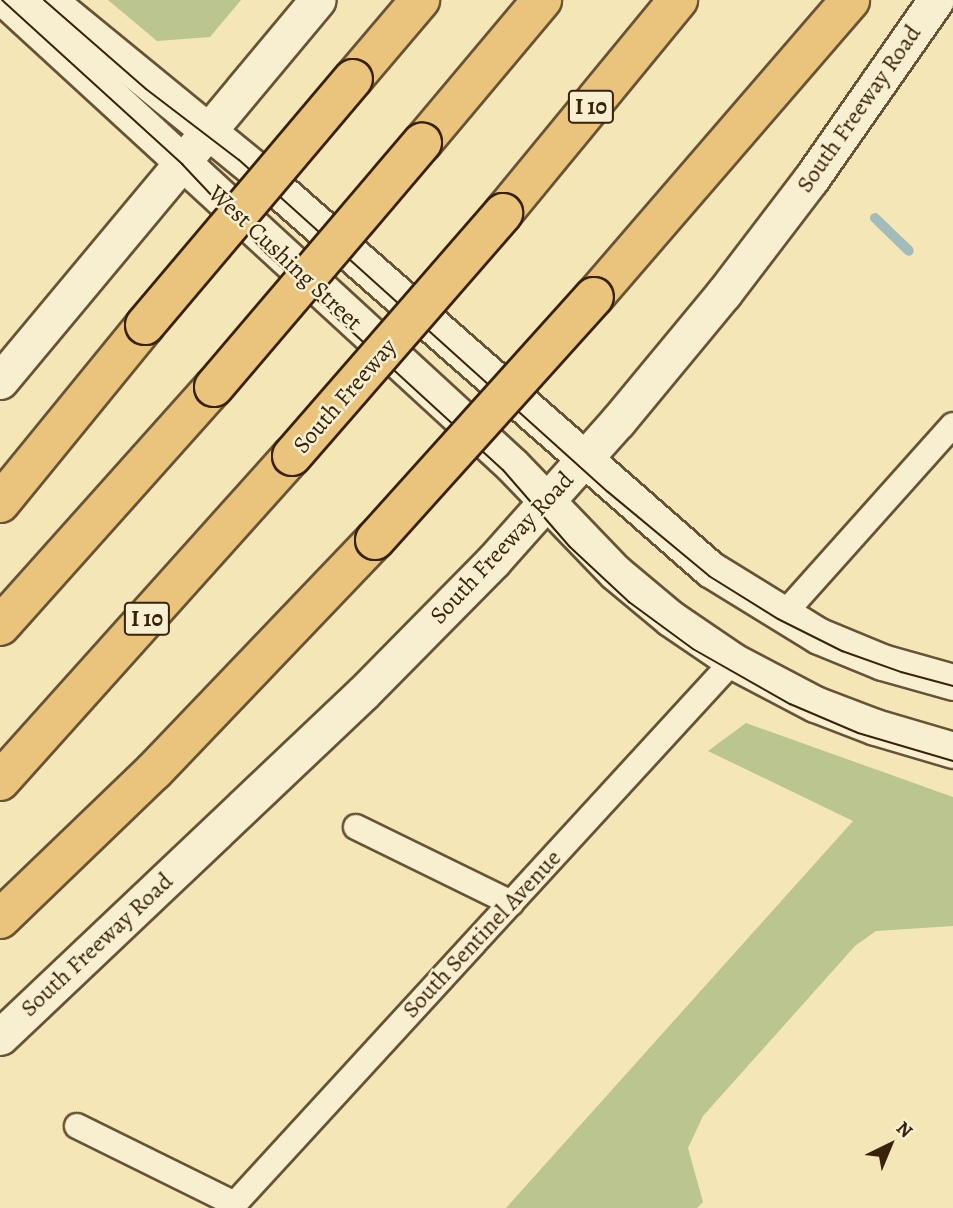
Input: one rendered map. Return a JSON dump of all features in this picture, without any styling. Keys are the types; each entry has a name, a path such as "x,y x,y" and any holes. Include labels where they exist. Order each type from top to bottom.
{"highway":[{"path":"0,503 145,326 420,0"},
{"path":"0,625 214,387 542,0"},
{"name":"South Freeway","path":"0,781 292,456 503,214 678,0"},
{"path":"0,919 154,771 375,540 594,297 850,0"}],"street":[{"name":"West Cushing Street","path":"6,0 512,465 640,594 733,661 836,713 953,750"},
{"name":"West Cushing Street","path":"48,0 258,172 710,569 782,616 861,654 953,682"},
{"path":"0,381 318,0"},
{"name":"South Freeway Road","path":"0,1037 444,613 584,459 769,234 936,0"},
{"path":"782,616 953,425"},
{"name":"South Sentinel Avenue","path":"233,1206 733,661"},
{"path":"356,827 511,903"},
{"path":"77,1126 233,1206"}],"green space":[{"path":"108,0 241,0 210,37 157,41"},
{"path":"746,723 953,797 953,926 876,931 855,946 703,1116 688,1148 703,1202 697,1208 506,1208 853,821 708,751"}],"waterway":[{"path":"875,218 909,251"}],"tram line":[{"path":"2,0 182,164 266,253 503,470 570,547 629,602 693,649 790,704 858,733 953,761"},
{"path":"44,0 146,89 239,160 608,492 709,576 778,619 842,651 901,672 953,686"}]}
